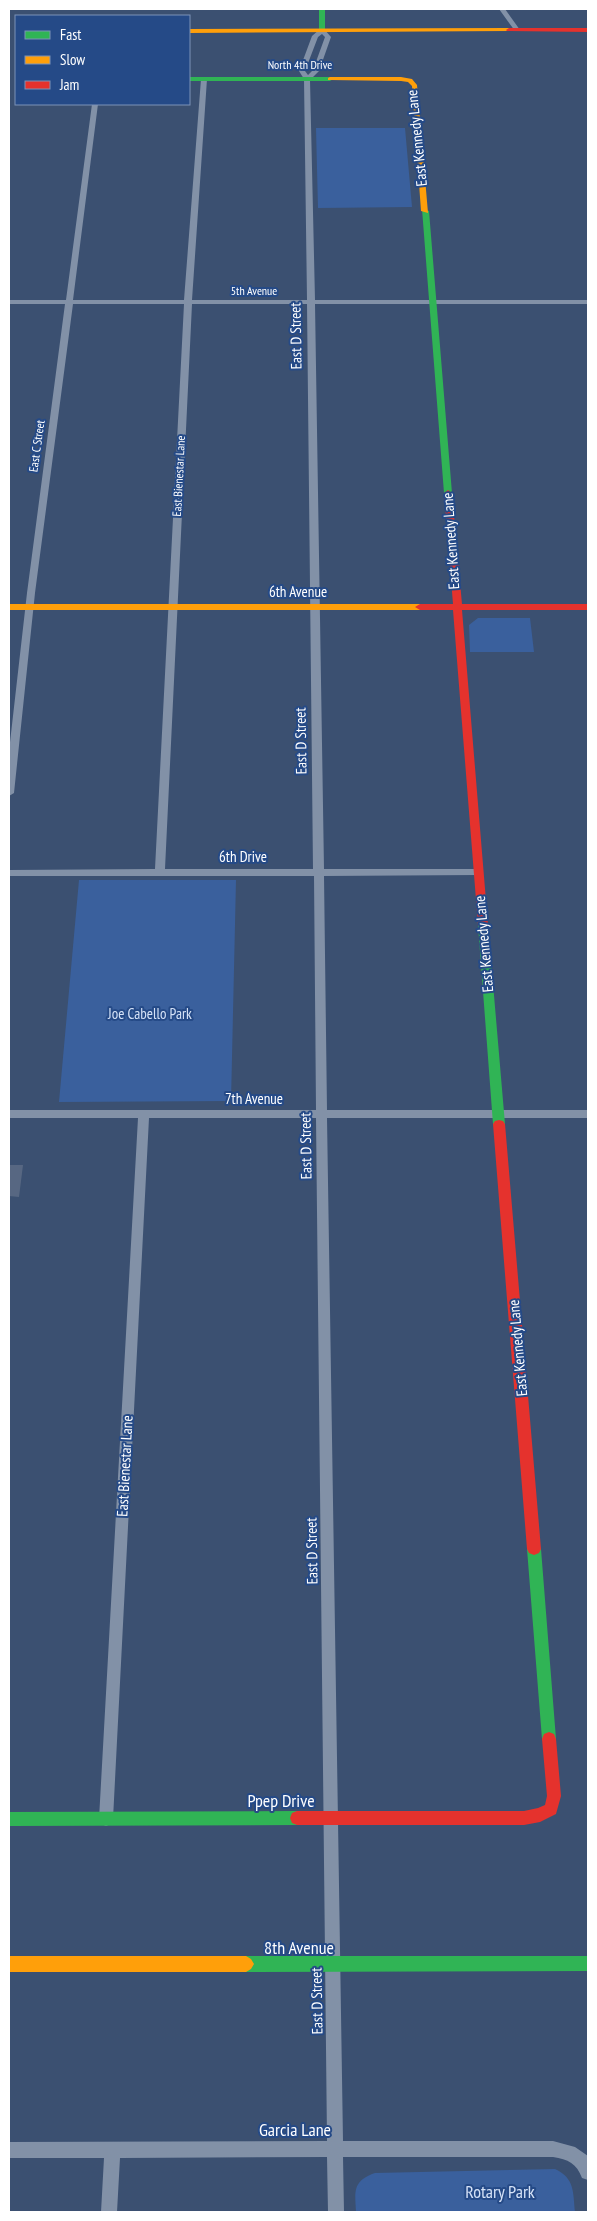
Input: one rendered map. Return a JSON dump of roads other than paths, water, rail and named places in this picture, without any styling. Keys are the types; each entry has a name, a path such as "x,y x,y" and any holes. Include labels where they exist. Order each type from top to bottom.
{"street":[{"path":"307,79 316,71 328,38 322,30 322,9"},
{"path":"502,9 516,30"},
{"name":"East D Street","path":"322,30 315,36 302,71 307,79 336,2212"},
{"path":"190,31 588,30"},
{"name":"North 4th Drive","path":"190,79 410,80"},
{"name":"East Bienestar Lane","path":"160,872 188,302 204,79"},
{"name":"East Kennedy Lane","path":"410,80 415,86 456,607 554,1781 554,1796 551,1809"},
{"name":"East C Street","path":"9,793 30,606 96,105"},
{"name":"5th Avenue","path":"9,302 588,302"},
{"name":"6th Avenue","path":"9,606 588,606"},
{"name":"6th Drive","path":"9,873 478,872"},
{"name":"7th Avenue","path":"9,1114 588,1114"},
{"name":"East Bienestar Lane","path":"106,1819 144,1114"},
{"name":"Ppep Drive","path":"9,1819 524,1818 540,1815 551,1809"},
{"name":"8th Avenue","path":"9,1964 332,1966 588,1964"},
{"name":"Garcia Lane","path":"9,2150 553,2149 568,2151 580,2158 588,2172"},
{"path":"109,2212 112,2151"}],"park label":[{"name":"Joe Cabello Park","path":"150,1014"},
{"name":"Rotary Park","path":"500,2192"}]}
